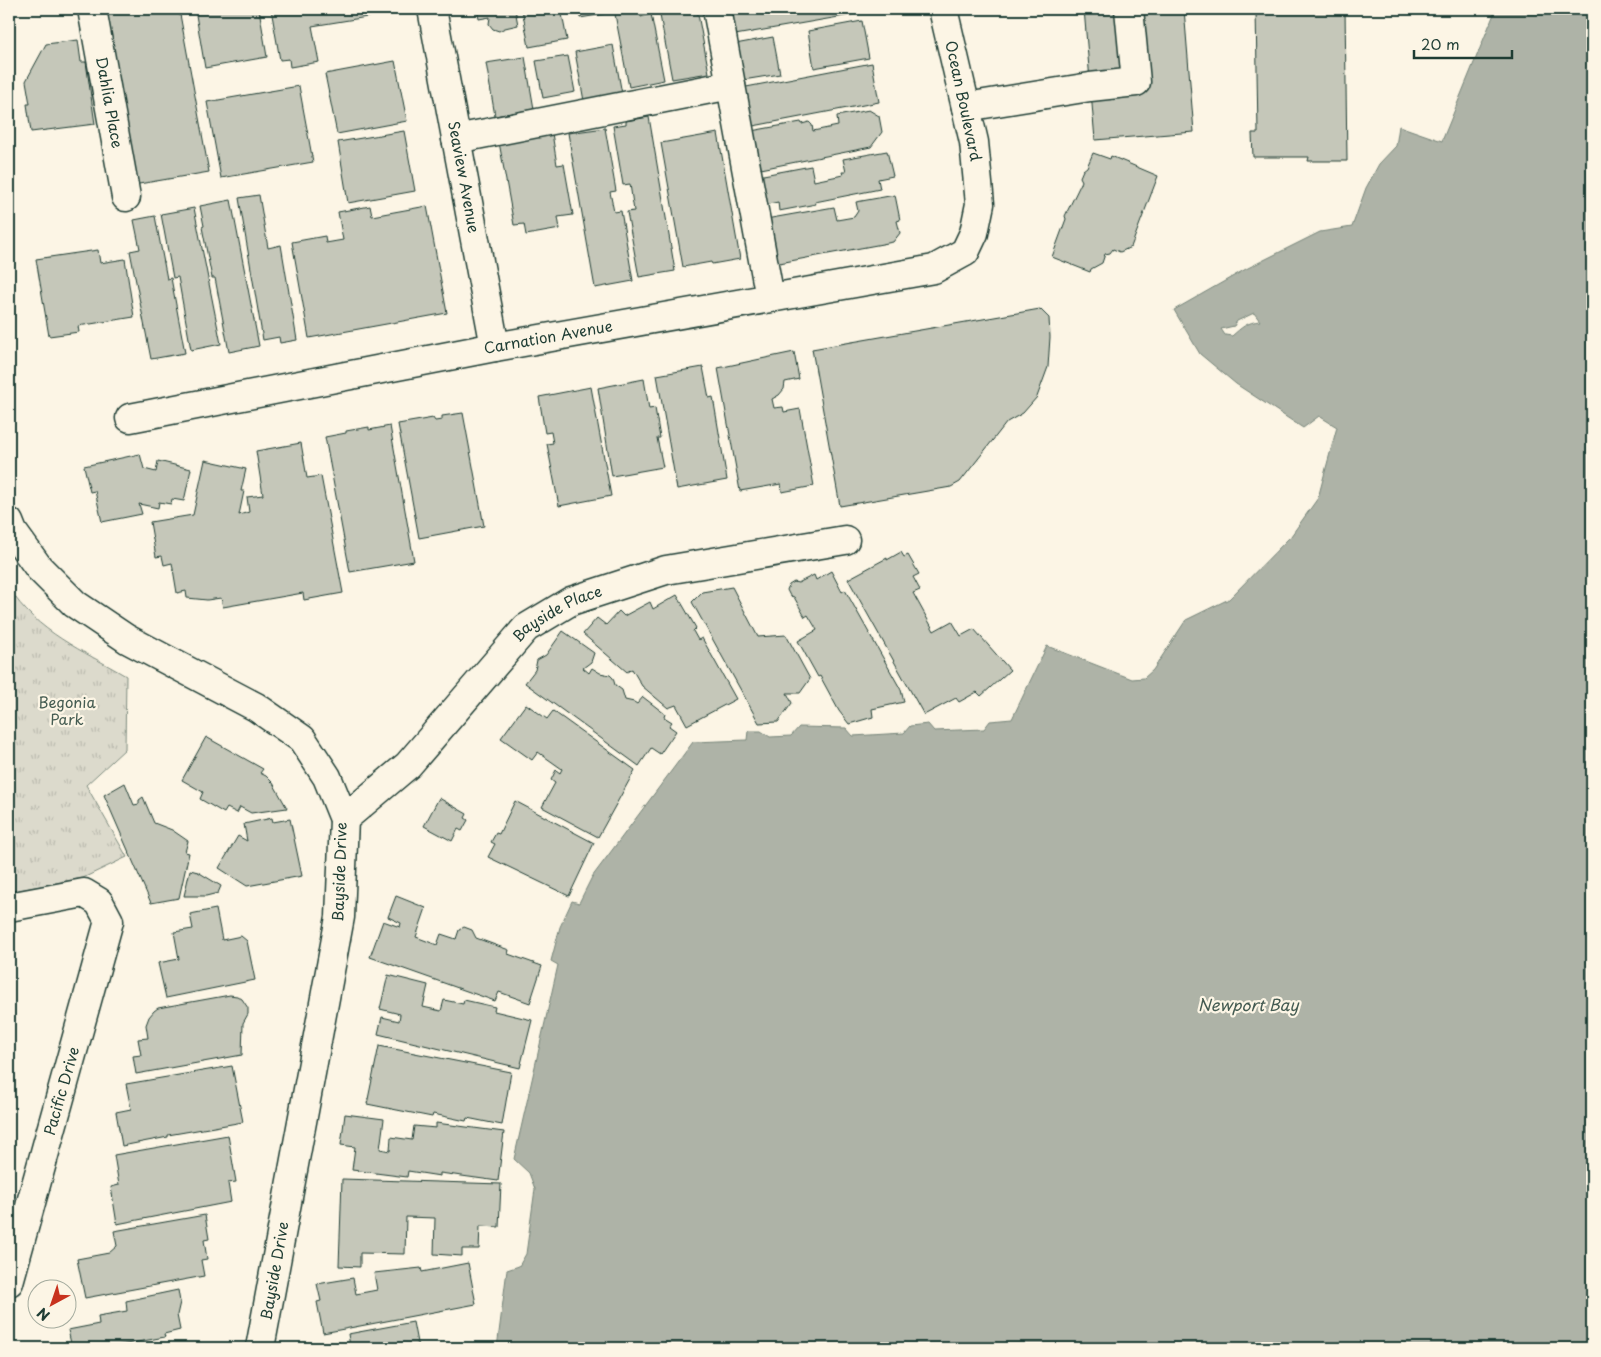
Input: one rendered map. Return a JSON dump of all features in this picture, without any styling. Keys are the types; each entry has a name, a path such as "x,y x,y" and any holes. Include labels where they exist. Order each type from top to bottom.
{"street":[{"name":"Dahlia Place","path":"92,9 126,197"},
{"name":"Seaview Avenue","path":"432,9 495,347"},
{"path":"717,9 770,298"},
{"name":"Ocean Boulevard","path":"943,9 974,142 980,204 974,233 965,252"},
{"path":"966,107 1090,87 1136,82 1129,9"},
{"path":"456,139 731,85"},
{"name":"Carnation Avenue","path":"130,418 495,347 934,269 965,252"},
{"name":"Bayside Drive","path":"9,522 39,568 75,604 127,639 256,707 302,739 327,777 344,820 340,917 260,1348"},
{"name":"Bayside Place","path":"344,820 408,765 526,628 571,601 666,570 845,540"},
{"name":"Pacific Drive","path":"9,907 84,893 99,902 110,921 9,1282"}],"green space":[{"name":"Begonia Park","path":"9,588 20,603 47,629 126,676 125,749 86,785 127,857 83,878 9,892"}],"water":[{"name":"Newport Bay","path":"1496,9 1592,9 1592,1348 497,1348 507,1270 519,1266 526,1254 535,1189 529,1173 514,1159 558,965 551,961 560,927 572,901 579,903 592,877 693,742 747,740 748,731 761,731 770,737 791,736 799,727 846,728 853,736 904,733 910,726 928,724 934,731 984,729 990,721 1012,719 1047,646 1132,679 1144,678 1153,670 1186,620 1229,599 1291,536 1318,498 1337,427 1319,416 1303,428 1236,384 1200,354 1174,310 1246,269 1320,232 1352,227 1366,188 1379,164 1396,146 1399,126 1442,141","holes":["1254,313 1260,321 1248,324 1232,336 1225,335 1221,329 1234,326 1237,321"]}],"building":[{"path":"101,9 179,9 209,172 133,185"},
{"path":"195,9 259,9 267,57 205,68"},
{"path":"271,9 392,9 392,13 312,26 319,62 290,67 289,59 280,60"},
{"path":"477,9 515,9 518,25 499,31 493,29 489,24 490,17 479,19"},
{"path":"522,9 561,9 567,40 529,47"},
{"path":"579,9 603,9 604,14 580,18"},
{"path":"614,9 640,9 641,17 651,14 664,80 629,87"},
{"path":"670,9 670,12 697,9 709,73 672,79 659,10"},
{"path":"731,9 855,9 856,14 735,35"},
{"path":"1084,9 1184,9 1194,132 1095,140"},
{"path":"1256,9 1345,9 1347,161 1308,161 1309,157 1253,157 1252,133 1258,133"},
{"path":"862,21 869,58 814,68 808,31"},
{"path":"773,37 780,74 737,81 730,45"},
{"path":"78,40 81,62 86,62 95,124 31,132 27,104 30,104 26,81 46,44"},
{"path":"613,45 622,94 584,101 575,52"},
{"path":"568,56 575,92 543,98 536,61"},
{"path":"525,57 534,109 495,116 486,63"},
{"path":"395,61 407,121 337,134 325,74"},
{"path":"872,63 879,102 748,127 741,88"},
{"path":"299,86 313,162 221,178 207,102"},
{"path":"869,110 879,116 882,132 871,147 761,169 760,162 756,162 751,131 809,122 812,125 813,131 838,126 837,116"},
{"path":"649,117 675,271 639,277 627,212 634,211 630,184 623,185 613,126 626,124 626,121"},
{"path":"605,128 616,191 610,192 614,212 621,211 633,281 595,288 568,133"},
{"path":"404,131 415,191 348,203 338,142"},
{"path":"552,133 557,165 564,164 573,215 558,217 560,229 526,235 524,224 514,225 499,142"},
{"path":"718,133 740,259 683,267 661,143"},
{"path":"887,151 893,176 878,179 880,189 779,211 778,202 764,205 758,176 811,166 814,181 843,175 842,172 846,172 843,159"},
{"path":"1093,153 1110,159 1111,156 1158,176 1131,247 1120,252 1113,249 1110,253 1105,254 1102,263 1091,269 1090,272 1052,257 1066,219 1065,216 1082,181 1080,177"},
{"path":"259,195 268,248 281,245 297,340 280,343 279,337 263,340 239,198"},
{"path":"895,195 900,220 897,221 900,233 893,242 774,264 766,219 834,207 837,220 854,217 858,211 856,202"},
{"path":"231,200 259,346 229,352 215,278 212,278 200,206"},
{"path":"370,206 372,216 427,206 447,313 309,338 292,242 325,236 326,243 343,240 338,212"},
{"path":"194,208 221,344 191,350 178,277 173,278 161,214"},
{"path":"155,216 167,279 171,278 185,353 151,359 130,251 140,249 134,220"},
{"path":"98,250 100,263 125,259 134,317 78,326 79,332 49,336 36,259"},
{"path":"1040,309 1049,318 1050,337 1048,367 1037,397 1023,413 1007,422 960,482 951,487 840,506 812,349"},
{"path":"794,352 799,379 785,382 784,389 772,399 774,408 783,407 784,412 800,409 814,486 782,492 781,484 740,491 718,368"},
{"path":"703,367 709,398 713,397 727,480 677,489 657,375"},
{"path":"644,379 649,409 655,408 660,438 657,438 663,467 612,476 598,388"},
{"path":"591,387 611,496 559,506 547,444 553,443 551,432 545,433 539,397"},
{"path":"463,413 484,526 419,538 398,424 433,418 435,421 442,420 442,416"},
{"path":"390,426 414,561 350,572 325,437 369,427 369,430"},
{"path":"301,443 307,478 321,476 343,593 304,600 303,593 223,607 221,598 207,600 187,598 186,591 177,593 172,563 164,565 162,556 156,557 150,522 193,515 205,460 246,469 241,491 244,491 239,515 249,512 247,497 263,495 256,451"},
{"path":"140,454 144,469 156,472 158,461 191,469 184,501 172,499 171,504 159,502 158,508 139,504 142,514 102,522 95,491 90,492 84,466"},
{"path":"901,552 904,557 908,555 919,574 913,577 920,590 913,593 934,631 952,621 961,636 974,629 1010,670 981,696 977,692 959,702 956,698 924,715 848,579"},
{"path":"831,571 842,592 845,590 901,690 904,702 872,709 873,717 849,724 839,711 820,676 818,677 798,641 817,630 808,615 805,617 794,597 790,596 787,590 789,585 794,582 798,583 814,575 816,580"},
{"path":"732,587 758,637 786,635 810,679 800,693 787,693 792,703 778,722 759,723 692,602 702,592"},
{"path":"677,595 696,628 693,631 698,640 702,638 736,699 687,725 676,705 668,708 642,686 632,669 627,672 583,634 597,618 606,625 619,611 624,616 650,602 653,609"},
{"path":"563,631 594,653 591,662 583,668 589,673 592,668 600,673 610,675 615,685 622,690 625,700 637,704 643,697 672,722 669,726 676,731 660,754 651,748 639,766 525,683 535,670 537,660 546,655"},
{"path":"526,704 547,719 553,711 635,770 598,837 542,807 555,783 551,780 556,770 560,773 562,769 538,752 532,760 501,738"},
{"path":"206,737 263,769 260,773 273,783 287,808 251,813 240,807 237,813 227,808 224,813 200,799 203,792 182,780"},
{"path":"125,783 134,805 139,804 139,800 143,797 154,823 172,830 188,841 185,852 189,853 179,898 151,903 104,795"},
{"path":"439,798 467,814 465,818 468,820 462,831 458,829 452,841 424,826"},
{"path":"515,801 594,843 569,896 488,857 495,844 491,842 496,833 499,834"},
{"path":"272,818 273,822 290,819 302,876 247,886 219,868 238,836 247,841 244,824"},
{"path":"190,870 198,872 221,886 218,893 206,896 184,896"},
{"path":"396,896 426,908 416,937 437,945 441,934 456,939 459,930 464,927 472,930 476,938 509,950 508,954 542,966 530,1003 499,992 495,1001 370,957 383,921 400,927 401,923 388,917"},
{"path":"216,909 222,940 241,936 247,941 255,980 166,998 158,963 179,959 174,932 193,929 190,914"},
{"path":"388,975 428,985 423,1007 441,1011 444,1000 463,1004 464,1000 495,1007 494,1011 532,1020 520,1068 378,1034 382,1017 399,1021 400,1014 380,1009"},
{"path":"230,995 242,999 248,1008 248,1014 243,1023 242,1055 136,1074 133,1056 141,1055 138,1039 148,1038 146,1025 154,1011 158,1008"},
{"path":"379,1046 511,1072 502,1125 467,1118 466,1121 433,1114 432,1117 367,1104"},
{"path":"232,1066 243,1122 168,1135 168,1137 122,1146 116,1112 131,1109 126,1084"},
{"path":"345,1114 384,1119 380,1149 390,1151 391,1137 412,1140 414,1126 436,1128 436,1123 504,1132 498,1181 440,1173 440,1176 408,1171 407,1177 352,1170 355,1147 341,1145"},
{"path":"228,1135 236,1182 228,1183 231,1202 117,1224 111,1187 119,1185 114,1155"},
{"path":"342,1179 501,1184 499,1227 480,1226 479,1249 462,1249 462,1256 434,1254 435,1218 406,1217 405,1254 360,1253 360,1267 339,1266"},
{"path":"205,1215 209,1239 204,1240 207,1259 201,1260 204,1276 85,1298 77,1259 109,1253 117,1246 114,1231"},
{"path":"468,1263 476,1304 323,1333 317,1302 321,1301 317,1284 353,1278 356,1294 377,1290 374,1273 421,1268 422,1272"},
{"path":"178,1290 180,1302 177,1315 180,1330 164,1334 165,1337 104,1348 72,1348 68,1330 78,1330 78,1328 99,1324 98,1316 127,1311 126,1301"},
{"path":"413,1322 418,1348 338,1348 350,1346 348,1334"}]}
